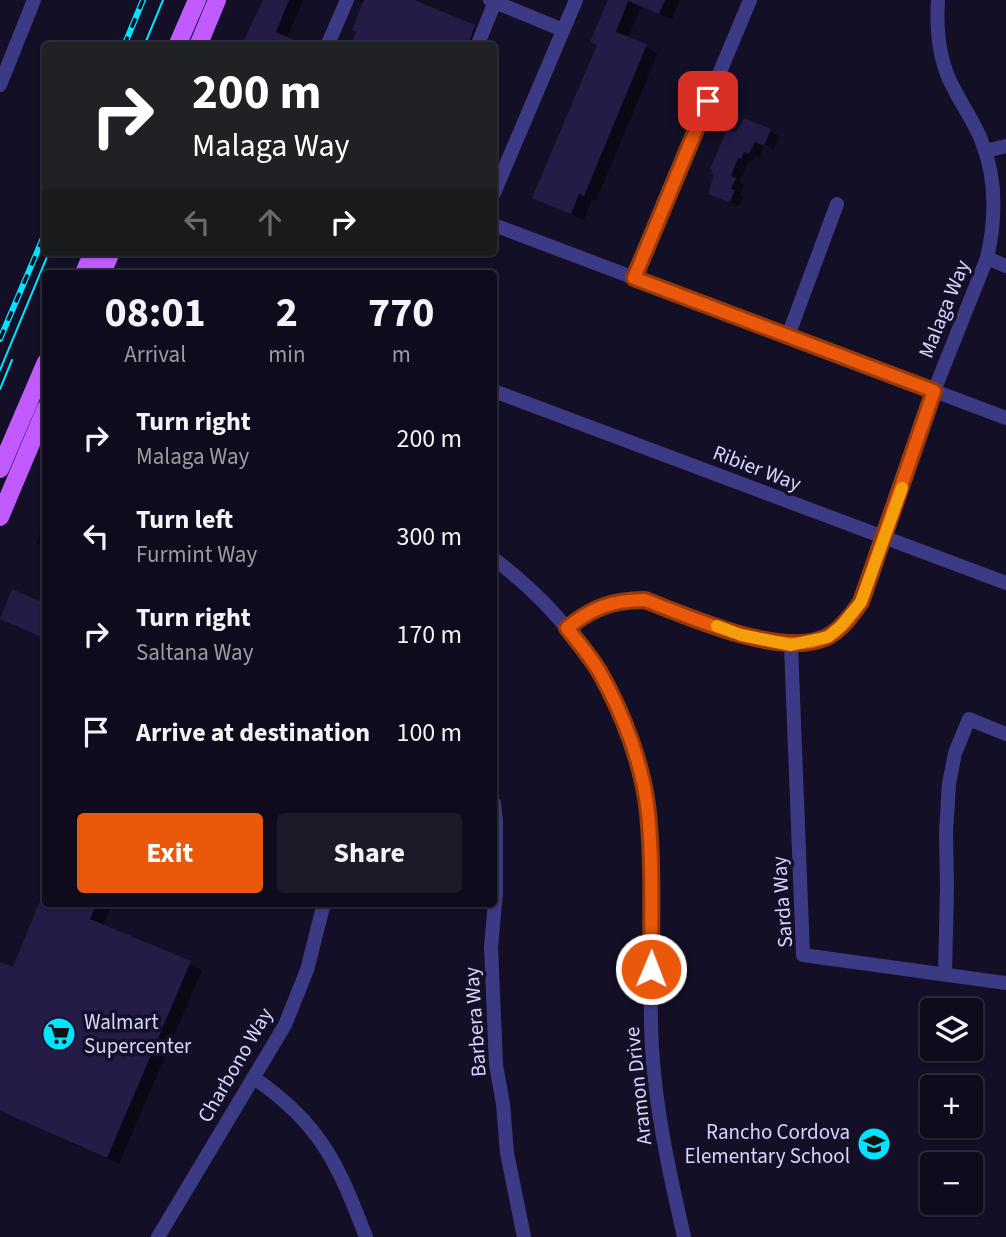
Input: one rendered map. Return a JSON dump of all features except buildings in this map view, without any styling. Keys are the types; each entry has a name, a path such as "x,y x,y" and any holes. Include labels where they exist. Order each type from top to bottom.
{"main road":[{"path":"179,42 197,0"},
{"path":"200,42 217,0"},
{"path":"0,469 42,370"},
{"path":"0,517 42,417"}],"street":[{"path":"0,85 34,0"},
{"path":"329,42 347,0"},
{"path":"497,186 576,0"},
{"path":"634,278 750,0"},
{"name":"Malaga Way","path":"567,628 597,607 645,600 741,635 791,645 828,637 861,602 934,391 987,258 992,236 994,188 986,151 974,123 953,88 942,57 938,35 938,0"},
{"path":"478,42 493,1 563,30"},
{"path":"986,151 1006,146"},
{"path":"788,336 837,204"},
{"path":"497,226 1006,418"},
{"path":"987,258 1006,265"},
{"name":"Ribier Way","path":"497,392 1006,583"},
{"name":"Aramon Drive","path":"497,562 524,584 567,628 599,671 623,721 638,767 648,810 652,1050 662,1132 684,1237"},
{"name":"Sarda Way","path":"791,645 803,955 1006,983"},
{"path":"945,973 946,832 949,784 955,753 969,719 1006,734"},
{"name":"Charbono Way","path":"158,1237 289,1015 310,960 323,907"},
{"name":"Barbera Way","path":"495,907 491,947 496,1065 503,1104 507,1153 524,1237"},
{"path":"254,1078 292,1108 324,1145 348,1189 366,1237"}],"tram line":[{"path":"146,42 163,0"},
{"path":"0,370 47,256"},
{"path":"0,389 12,360"}],"railway":[{"path":"126,42 143,0"},
{"path":"0,339 42,240"}],"slow traffic":[{"path":"717,626 741,635 791,645 828,637 861,602 902,488"}],"place":[{"name":"Walmart Supercenter","path":"59,1034"},
{"name":"Rancho Cordova Elementary School","path":"874,1144"}],"route":[{"path":"651,969 648,810 638,767 623,721 599,671 567,628 597,607 645,600 741,635 791,645 828,637 861,602 934,391 634,278 708,101"}]}
